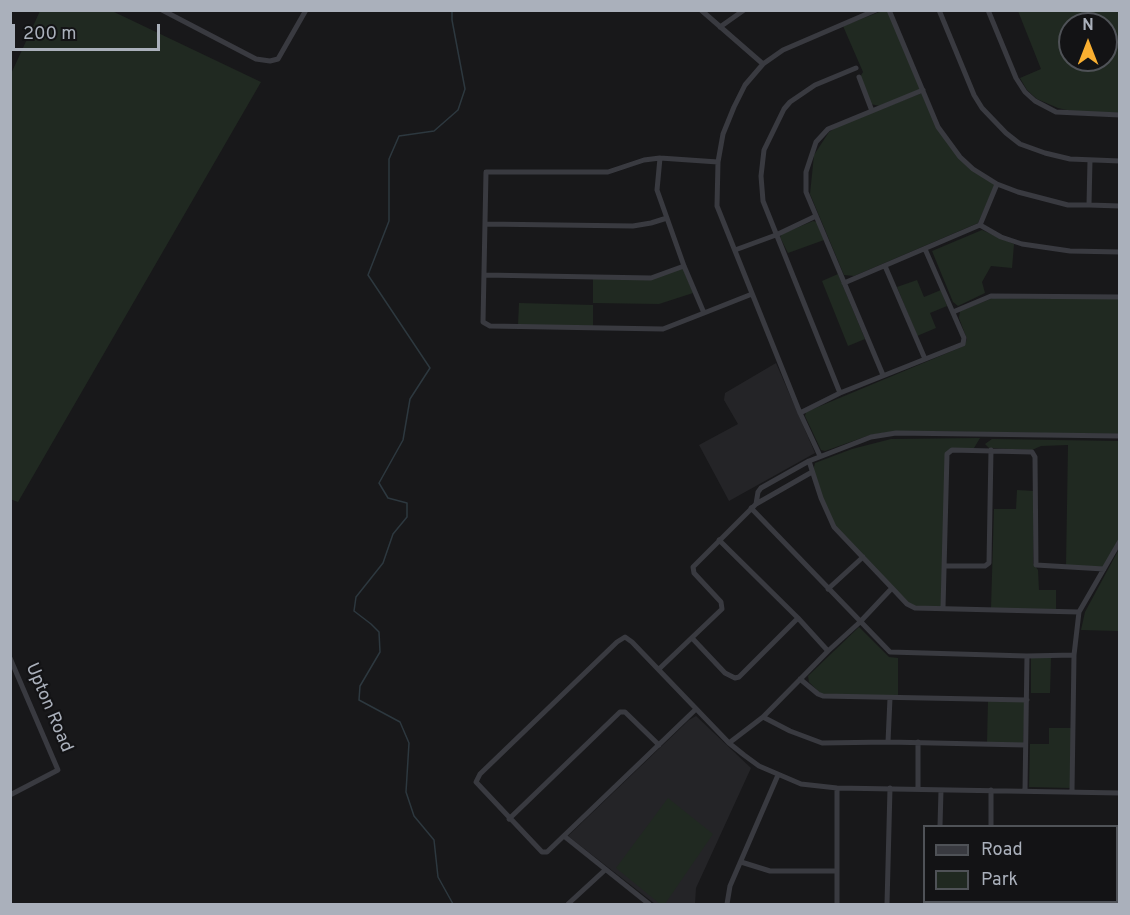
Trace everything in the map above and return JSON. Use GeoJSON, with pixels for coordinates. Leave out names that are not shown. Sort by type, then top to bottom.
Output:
{"type":"FeatureCollection","features":[{"type":"Feature","properties":{"kind":"street"},"geometry":{"type":"LineString","coordinates":[[162,10],[256,59],[270,61],[278,59],[306,10]]}},
{"type":"Feature","properties":{"kind":"street"},"geometry":{"type":"LineString","coordinates":[[701,10],[763,64]]}},
{"type":"Feature","properties":{"kind":"street"},"geometry":{"type":"LineString","coordinates":[[720,27],[744,10]]}},
{"type":"Feature","properties":{"kind":"street"},"geometry":{"type":"LineString","coordinates":[[820,456],[800,413],[717,206],[718,162],[723,134],[734,107],[745,85],[763,64],[783,50],[876,10]]}},
{"type":"Feature","properties":{"kind":"street"},"geometry":{"type":"LineString","coordinates":[[889,10],[938,127],[953,150],[973,169],[998,184],[1051,202],[1068,205],[1119,206]]}},
{"type":"Feature","properties":{"kind":"street"},"geometry":{"type":"LineString","coordinates":[[939,10],[975,95],[994,122],[1020,144],[1070,159],[1119,160]]}},
{"type":"Feature","properties":{"kind":"street"},"geometry":{"type":"LineString","coordinates":[[988,10],[1016,78],[1025,92],[1035,101],[1056,112],[1119,115]]}},
{"type":"Feature","properties":{"kind":"street"},"geometry":{"type":"LineString","coordinates":[[840,393],[776,235],[763,201],[760,185],[764,150],[784,109],[800,94],[856,68]]}},
{"type":"Feature","properties":{"kind":"street"},"geometry":{"type":"LineString","coordinates":[[859,77],[872,111]]}},
{"type":"Feature","properties":{"kind":"street"},"geometry":{"type":"LineString","coordinates":[[883,375],[816,216],[805,185],[806,172],[816,142],[828,129],[923,90]]}},
{"type":"Feature","properties":{"kind":"street"},"geometry":{"type":"LineString","coordinates":[[718,162],[660,158],[644,160],[608,172],[488,171],[486,173],[483,319],[487,326],[663,329],[752,294]]}},
{"type":"Feature","properties":{"kind":"street"},"geometry":{"type":"LineString","coordinates":[[660,158],[657,188],[684,266],[704,313]]}},
{"type":"Feature","properties":{"kind":"street"},"geometry":{"type":"LineString","coordinates":[[1089,205],[1090,160]]}},
{"type":"Feature","properties":{"kind":"street"},"geometry":{"type":"LineString","coordinates":[[844,283],[980,225],[998,184]]}},
{"type":"Feature","properties":{"kind":"street"},"geometry":{"type":"LineString","coordinates":[[735,250],[776,235],[816,216]]}},
{"type":"Feature","properties":{"kind":"street"},"geometry":{"type":"LineString","coordinates":[[485,224],[633,226],[667,218]]}},
{"type":"Feature","properties":{"kind":"street"},"geometry":{"type":"LineString","coordinates":[[980,225],[1001,237],[1022,244],[1070,251],[1119,252]]}},
{"type":"Feature","properties":{"kind":"street"},"geometry":{"type":"LineString","coordinates":[[800,413],[840,393],[963,344],[964,338],[925,249]]}},
{"type":"Feature","properties":{"kind":"street"},"geometry":{"type":"LineString","coordinates":[[484,275],[645,278],[658,277],[684,266]]}},
{"type":"Feature","properties":{"kind":"street"},"geometry":{"type":"LineString","coordinates":[[885,266],[926,359]]}},
{"type":"Feature","properties":{"kind":"street"},"geometry":{"type":"LineString","coordinates":[[953,312],[992,296],[1119,297]]}},
{"type":"Feature","properties":{"kind":"street"},"geometry":{"type":"LineString","coordinates":[[753,506],[761,488],[809,461],[871,437],[896,433],[1119,436]]}},
{"type":"Feature","properties":{"kind":"street"},"geometry":{"type":"LineString","coordinates":[[943,608],[947,454],[951,450],[1028,451],[1034,454],[1036,565],[1104,569]]}},
{"type":"Feature","properties":{"kind":"street"},"geometry":{"type":"LineString","coordinates":[[945,566],[985,566],[989,563],[991,450]]}},
{"type":"Feature","properties":{"kind":"street"},"geometry":{"type":"LineString","coordinates":[[809,461],[820,498],[834,527],[911,606],[1079,612]]}},
{"type":"Feature","properties":{"kind":"street"},"geometry":{"type":"LineString","coordinates":[[659,669],[722,609],[721,602],[693,571],[695,565],[753,506],[812,472]]}},
{"type":"Feature","properties":{"kind":"street"},"geometry":{"type":"LineString","coordinates":[[753,506],[828,589],[890,652],[1074,655]]}},
{"type":"Feature","properties":{"kind":"street"},"geometry":{"type":"LineString","coordinates":[[720,540],[828,651]]}},
{"type":"Feature","properties":{"kind":"street"},"geometry":{"type":"LineString","coordinates":[[1072,792],[1074,655],[1079,612],[1119,541]]}},
{"type":"Feature","properties":{"kind":"street"},"geometry":{"type":"LineString","coordinates":[[828,589],[863,557]]}},
{"type":"Feature","properties":{"kind":"street"},"geometry":{"type":"LineString","coordinates":[[729,743],[763,717],[892,588]]}},
{"type":"Feature","properties":{"kind":"street"},"geometry":{"type":"LineString","coordinates":[[692,638],[725,674],[735,678],[798,618]]}},
{"type":"Feature","properties":{"kind":"street"},"geometry":{"type":"LineString","coordinates":[[696,709],[564,836],[543,853],[478,785],[477,779],[480,774],[620,638],[625,637],[659,669],[729,743],[759,766],[801,784],[837,788],[1119,793]]}},
{"type":"Feature","properties":{"kind":"street"},"geometry":{"type":"LineString","coordinates":[[1025,790],[1027,656]]}},
{"type":"Feature","properties":{"kind":"street","name":"Upton Road"},"geometry":{"type":"LineString","coordinates":[[10,658],[58,770],[10,795]]}},
{"type":"Feature","properties":{"kind":"street"},"geometry":{"type":"LineString","coordinates":[[800,679],[823,696],[1027,700]]}},
{"type":"Feature","properties":{"kind":"street"},"geometry":{"type":"LineString","coordinates":[[888,742],[890,698]]}},
{"type":"Feature","properties":{"kind":"street"},"geometry":{"type":"LineString","coordinates":[[509,819],[620,712],[625,712],[659,745]]}},
{"type":"Feature","properties":{"kind":"street"},"geometry":{"type":"LineString","coordinates":[[763,717],[790,731],[822,743],[918,742],[1025,745]]}},
{"type":"Feature","properties":{"kind":"street"},"geometry":{"type":"LineString","coordinates":[[918,742],[918,789]]}},
{"type":"Feature","properties":{"kind":"street"},"geometry":{"type":"LineString","coordinates":[[727,904],[728,892],[778,775]]}},
{"type":"Feature","properties":{"kind":"street"},"geometry":{"type":"LineString","coordinates":[[837,788],[837,904]]}},
{"type":"Feature","properties":{"kind":"street"},"geometry":{"type":"LineString","coordinates":[[887,904],[890,788]]}},
{"type":"Feature","properties":{"kind":"street"},"geometry":{"type":"LineString","coordinates":[[940,825],[941,789]]}},
{"type":"Feature","properties":{"kind":"street"},"geometry":{"type":"LineString","coordinates":[[991,790],[991,825]]}},
{"type":"Feature","properties":{"kind":"street"},"geometry":{"type":"LineString","coordinates":[[564,836],[646,904]]}},
{"type":"Feature","properties":{"kind":"street"},"geometry":{"type":"LineString","coordinates":[[741,862],[770,872],[836,871]]}},
{"type":"Feature","properties":{"kind":"street"},"geometry":{"type":"LineString","coordinates":[[568,904],[605,870]]}},
{"type":"Feature","properties":{"kind":"shaded area"},"geometry":{"type":"Polygon","coordinates":[[[776,363],[815,453],[729,501],[699,445],[738,424],[724,400],[725,393],[776,363]]]}},
{"type":"Feature","properties":{"kind":"shaded area"},"geometry":{"type":"Polygon","coordinates":[[[696,716],[751,768],[696,888],[695,904],[655,904],[568,836],[689,720],[696,716]]]}},
{"type":"Feature","properties":{"kind":"green space"},"geometry":{"type":"Polygon","coordinates":[[[40,11],[112,11],[261,82],[18,502],[10,499],[10,76],[40,11]]]}},
{"type":"Feature","properties":{"kind":"green space"},"geometry":{"type":"Polygon","coordinates":[[[882,11],[888,11],[921,89],[880,106],[870,104],[860,77],[863,72],[843,26],[882,11]]]}},
{"type":"Feature","properties":{"kind":"green space"},"geometry":{"type":"Polygon","coordinates":[[[1018,11],[1119,11],[1119,113],[1075,112],[1058,108],[1037,99],[1027,90],[1020,78],[1041,69],[1018,11]]]}},
{"type":"Feature","properties":{"kind":"green space"},"geometry":{"type":"Polygon","coordinates":[[[922,93],[937,127],[959,158],[995,185],[978,223],[854,276],[844,275],[810,194],[814,155],[829,132],[840,125],[922,93]]]}},
{"type":"Feature","properties":{"kind":"green space"},"geometry":{"type":"Polygon","coordinates":[[[813,221],[817,222],[824,240],[788,253],[780,237],[782,234],[813,221]]]}},
{"type":"Feature","properties":{"kind":"green space"},"geometry":{"type":"Polygon","coordinates":[[[982,230],[1014,244],[1012,268],[991,266],[982,282],[985,293],[958,306],[953,302],[932,251],[982,230]]]}},
{"type":"Feature","properties":{"kind":"green space"},"geometry":{"type":"Polygon","coordinates":[[[683,268],[693,293],[659,304],[593,303],[593,278],[644,279],[683,268]]]}},
{"type":"Feature","properties":{"kind":"green space"},"geometry":{"type":"Polygon","coordinates":[[[838,274],[865,339],[848,346],[822,281],[838,274]]]}},
{"type":"Feature","properties":{"kind":"green space"},"geometry":{"type":"Polygon","coordinates":[[[917,280],[924,297],[941,290],[947,306],[930,313],[936,328],[917,336],[897,287],[917,280]]]}},
{"type":"Feature","properties":{"kind":"green space"},"geometry":{"type":"Polygon","coordinates":[[[993,298],[1119,299],[1119,434],[896,431],[870,435],[825,451],[821,450],[805,416],[806,412],[964,346],[967,339],[959,318],[960,311],[993,298]]]}},
{"type":"Feature","properties":{"kind":"green space"},"geometry":{"type":"Polygon","coordinates":[[[519,303],[593,305],[593,326],[518,325],[519,303]]]}},
{"type":"Feature","properties":{"kind":"green space"},"geometry":{"type":"Polygon","coordinates":[[[980,438],[974,448],[948,450],[942,607],[916,607],[908,604],[835,527],[813,471],[815,463],[852,449],[891,439],[980,438]]]}},
{"type":"Feature","properties":{"kind":"green space"},"geometry":{"type":"Polygon","coordinates":[[[992,439],[1119,441],[1119,539],[1104,567],[1066,566],[1068,445],[1041,446],[1032,450],[989,448],[985,444],[992,439]]]}},
{"type":"Feature","properties":{"kind":"green space"},"geometry":{"type":"Polygon","coordinates":[[[1017,490],[1034,491],[1033,563],[1038,570],[1039,590],[1056,590],[1056,610],[991,608],[994,509],[1016,509],[1017,490]]]}},
{"type":"Feature","properties":{"kind":"green space"},"geometry":{"type":"Polygon","coordinates":[[[1119,549],[1119,631],[1081,630],[1085,612],[1119,549]]]}},
{"type":"Feature","properties":{"kind":"green space"},"geometry":{"type":"Polygon","coordinates":[[[859,627],[889,657],[898,658],[898,697],[821,694],[809,682],[808,676],[859,627]]]}},
{"type":"Feature","properties":{"kind":"green space"},"geometry":{"type":"Polygon","coordinates":[[[1031,658],[1051,658],[1050,693],[1031,693],[1031,658]]]}},
{"type":"Feature","properties":{"kind":"green space"},"geometry":{"type":"Polygon","coordinates":[[[988,701],[1025,701],[1023,743],[987,743],[988,701]]]}},
{"type":"Feature","properties":{"kind":"green space"},"geometry":{"type":"Polygon","coordinates":[[[1049,728],[1072,728],[1070,788],[1029,787],[1030,744],[1049,744],[1049,728]]]}},
{"type":"Feature","properties":{"kind":"green space"},"geometry":{"type":"Polygon","coordinates":[[[668,798],[713,834],[665,904],[660,904],[616,868],[668,798]]]}},
{"type":"Feature","properties":{"kind":"waterway"},"geometry":{"type":"LineString","coordinates":[[452,10],[465,89],[458,110],[434,131],[399,136],[389,159],[389,221],[368,275],[430,368],[410,399],[403,440],[379,483],[388,498],[407,503],[407,517],[393,534],[383,563],[356,597],[354,611],[379,632],[380,652],[360,686],[359,700],[400,722],[409,743],[406,792],[414,816],[434,840],[438,877],[453,904]]}}]}
